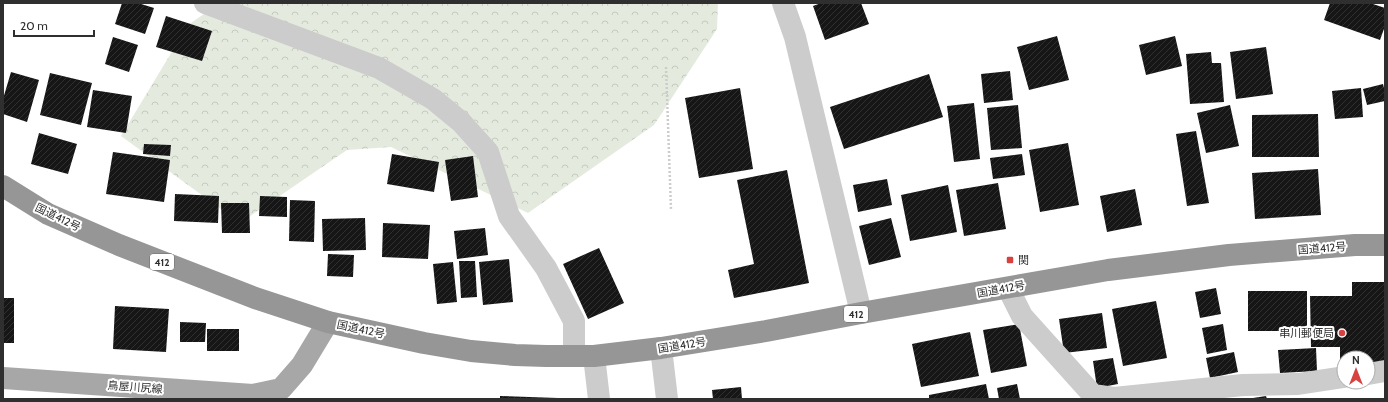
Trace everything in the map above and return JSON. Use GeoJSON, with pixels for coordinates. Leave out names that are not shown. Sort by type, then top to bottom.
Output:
{"type":"FeatureCollection","features":[{"type":"Feature","properties":{"kind":"highway","name":"国道412号"},"geometry":{"type":"LineString","coordinates":[[3,186],[48,214],[119,245],[255,298],[328,322],[424,343],[471,351],[523,356],[584,356],[661,348],[766,331],[1108,270],[1222,256],[1355,245],[1385,245]]}},
{"type":"Feature","properties":{"kind":"main road","name":"鳥屋川尻線"},"geometry":{"type":"LineString","coordinates":[[3,378],[253,395],[281,389],[302,365],[328,322]]}},
{"type":"Feature","properties":{"kind":"street"},"geometry":{"type":"LineString","coordinates":[[205,3],[380,68],[433,99],[461,122],[488,152],[509,216],[546,268],[574,321],[599,399]]}},
{"type":"Feature","properties":{"kind":"street"},"geometry":{"type":"LineString","coordinates":[[783,3],[795,37],[861,313]]}},
{"type":"Feature","properties":{"kind":"street"},"geometry":{"type":"LineString","coordinates":[[1008,288],[1022,316],[1093,395],[1114,398],[1243,385],[1298,384],[1336,378]]}},
{"type":"Feature","properties":{"kind":"street"},"geometry":{"type":"LineString","coordinates":[[661,348],[667,399]]}},
{"type":"Feature","properties":{"kind":"path"},"geometry":{"type":"LineString","coordinates":[[666,67],[671,210]]}},
{"type":"Feature","properties":{"kind":"green space"},"geometry":{"type":"Polygon","coordinates":[[[220,3],[718,3],[717,29],[654,125],[528,213],[391,147],[347,150],[240,223],[121,136],[188,25],[220,3]]]}},
{"type":"Feature","properties":{"kind":"building"},"geometry":{"type":"Polygon","coordinates":[[[122,3],[138,3],[154,8],[145,34],[115,24],[122,3]]]}},
{"type":"Feature","properties":{"kind":"building"},"geometry":{"type":"Polygon","coordinates":[[[821,3],[861,3],[869,24],[825,40],[813,6],[821,3]]]}},
{"type":"Feature","properties":{"kind":"building"},"geometry":{"type":"Polygon","coordinates":[[[1330,3],[1370,3],[1385,8],[1385,26],[1380,40],[1324,20],[1330,3]]]}},
{"type":"Feature","properties":{"kind":"building"},"geometry":{"type":"Polygon","coordinates":[[[166,16],[212,31],[202,61],[156,47],[166,16]]]}},
{"type":"Feature","properties":{"kind":"building"},"geometry":{"type":"Polygon","coordinates":[[[1057,36],[1069,80],[1029,90],[1017,47],[1057,36]]]}},
{"type":"Feature","properties":{"kind":"building"},"geometry":{"type":"Polygon","coordinates":[[[1175,36],[1182,66],[1146,75],[1139,45],[1175,36]]]}},
{"type":"Feature","properties":{"kind":"building"},"geometry":{"type":"Polygon","coordinates":[[[113,37],[138,45],[129,72],[105,64],[113,37]]]}},
{"type":"Feature","properties":{"kind":"building"},"geometry":{"type":"Polygon","coordinates":[[[1266,47],[1273,94],[1236,99],[1230,52],[1266,47]]]}},
{"type":"Feature","properties":{"kind":"building"},"geometry":{"type":"Polygon","coordinates":[[[1211,52],[1212,63],[1221,63],[1224,102],[1190,104],[1186,54],[1211,52]]]}},
{"type":"Feature","properties":{"kind":"building"},"geometry":{"type":"Polygon","coordinates":[[[1010,71],[1013,100],[984,103],[981,74],[1010,71]]]}},
{"type":"Feature","properties":{"kind":"building"},"geometry":{"type":"Polygon","coordinates":[[[11,72],[39,80],[27,122],[3,114],[3,99],[11,72]]]}},
{"type":"Feature","properties":{"kind":"building"},"geometry":{"type":"Polygon","coordinates":[[[50,73],[92,83],[81,125],[40,115],[50,73]]]}},
{"type":"Feature","properties":{"kind":"building"},"geometry":{"type":"Polygon","coordinates":[[[929,74],[943,117],[844,149],[830,107],[929,74]]]}},
{"type":"Feature","properties":{"kind":"building"},"geometry":{"type":"Polygon","coordinates":[[[1383,84],[1385,101],[1367,105],[1363,89],[1383,84]]]}},
{"type":"Feature","properties":{"kind":"building"},"geometry":{"type":"Polygon","coordinates":[[[740,88],[753,169],[699,178],[685,98],[740,88]]]}},
{"type":"Feature","properties":{"kind":"building"},"geometry":{"type":"Polygon","coordinates":[[[1361,88],[1363,117],[1335,119],[1332,91],[1361,88]]]}},
{"type":"Feature","properties":{"kind":"building"},"geometry":{"type":"Polygon","coordinates":[[[93,90],[132,96],[126,133],[87,127],[93,90]]]}},
{"type":"Feature","properties":{"kind":"building"},"geometry":{"type":"Polygon","coordinates":[[[974,103],[980,159],[954,162],[947,106],[974,103]]]}},
{"type":"Feature","properties":{"kind":"building"},"geometry":{"type":"Polygon","coordinates":[[[1018,105],[1022,148],[991,150],[987,108],[1018,105]]]}},
{"type":"Feature","properties":{"kind":"building"},"geometry":{"type":"Polygon","coordinates":[[[1230,105],[1239,146],[1206,153],[1197,113],[1230,105]]]}},
{"type":"Feature","properties":{"kind":"building"},"geometry":{"type":"Polygon","coordinates":[[[1318,114],[1319,157],[1252,157],[1252,115],[1318,114]]]}},
{"type":"Feature","properties":{"kind":"building"},"geometry":{"type":"Polygon","coordinates":[[[1196,131],[1209,203],[1187,206],[1176,134],[1196,131]]]}},
{"type":"Feature","properties":{"kind":"building"},"geometry":{"type":"Polygon","coordinates":[[[39,133],[77,144],[68,174],[31,164],[39,133]]]}},
{"type":"Feature","properties":{"kind":"building"},"geometry":{"type":"Polygon","coordinates":[[[1068,143],[1079,205],[1040,212],[1029,150],[1068,143]]]}},
{"type":"Feature","properties":{"kind":"building"},"geometry":{"type":"Polygon","coordinates":[[[144,144],[171,145],[170,156],[143,154],[144,144]]]}},
{"type":"Feature","properties":{"kind":"building"},"geometry":{"type":"Polygon","coordinates":[[[113,152],[170,160],[164,202],[106,194],[113,152]]]}},
{"type":"Feature","properties":{"kind":"building"},"geometry":{"type":"Polygon","coordinates":[[[392,154],[439,162],[434,192],[387,184],[392,154]]]}},
{"type":"Feature","properties":{"kind":"building"},"geometry":{"type":"Polygon","coordinates":[[[1022,154],[1025,175],[993,179],[990,158],[1022,154]]]}},
{"type":"Feature","properties":{"kind":"building"},"geometry":{"type":"Polygon","coordinates":[[[473,156],[478,197],[451,201],[445,160],[473,156]]]}},
{"type":"Feature","properties":{"kind":"building"},"geometry":{"type":"Polygon","coordinates":[[[1318,169],[1321,215],[1255,219],[1252,173],[1318,169]]]}},
{"type":"Feature","properties":{"kind":"building"},"geometry":{"type":"Polygon","coordinates":[[[787,170],[809,283],[734,298],[728,270],[754,264],[737,180],[787,170]]]}},
{"type":"Feature","properties":{"kind":"building"},"geometry":{"type":"Polygon","coordinates":[[[887,179],[892,205],[858,212],[853,185],[887,179]]]}},
{"type":"Feature","properties":{"kind":"building"},"geometry":{"type":"Polygon","coordinates":[[[998,183],[1006,229],[964,236],[956,190],[998,183]]]}},
{"type":"Feature","properties":{"kind":"building"},"geometry":{"type":"Polygon","coordinates":[[[948,185],[957,232],[910,241],[901,195],[948,185]]]}},
{"type":"Feature","properties":{"kind":"building"},"geometry":{"type":"Polygon","coordinates":[[[1135,189],[1142,225],[1107,232],[1100,196],[1135,189]]]}},
{"type":"Feature","properties":{"kind":"building"},"geometry":{"type":"Polygon","coordinates":[[[175,194],[219,196],[218,223],[174,221],[175,194]]]}},
{"type":"Feature","properties":{"kind":"building"},"geometry":{"type":"Polygon","coordinates":[[[260,196],[287,197],[287,217],[259,216],[260,196]]]}},
{"type":"Feature","properties":{"kind":"building"},"geometry":{"type":"Polygon","coordinates":[[[290,200],[315,201],[314,242],[289,241],[290,200]]]}},
{"type":"Feature","properties":{"kind":"building"},"geometry":{"type":"Polygon","coordinates":[[[221,203],[249,203],[250,233],[222,233],[221,203]]]}},
{"type":"Feature","properties":{"kind":"building"},"geometry":{"type":"Polygon","coordinates":[[[365,218],[366,250],[323,251],[322,219],[365,218]]]}},
{"type":"Feature","properties":{"kind":"building"},"geometry":{"type":"Polygon","coordinates":[[[891,218],[901,257],[869,265],[859,226],[891,218]]]}},
{"type":"Feature","properties":{"kind":"building"},"geometry":{"type":"Polygon","coordinates":[[[383,223],[430,225],[428,259],[382,257],[383,223]]]}},
{"type":"Feature","properties":{"kind":"building"},"geometry":{"type":"Polygon","coordinates":[[[485,228],[488,255],[457,259],[454,231],[485,228]]]}},
{"type":"Feature","properties":{"kind":"building"},"geometry":{"type":"Polygon","coordinates":[[[599,248],[624,303],[588,319],[563,264],[599,248]]]}},
{"type":"Feature","properties":{"kind":"building"},"geometry":{"type":"Polygon","coordinates":[[[328,254],[354,255],[353,277],[327,276],[328,254]]]}},
{"type":"Feature","properties":{"kind":"building"},"geometry":{"type":"Polygon","coordinates":[[[509,259],[513,302],[483,305],[479,262],[509,259]]]}},
{"type":"Feature","properties":{"kind":"building"},"geometry":{"type":"Polygon","coordinates":[[[459,261],[475,261],[477,297],[461,298],[459,261]]]}},
{"type":"Feature","properties":{"kind":"building"},"geometry":{"type":"Polygon","coordinates":[[[453,262],[457,302],[437,304],[433,264],[453,262]]]}},
{"type":"Feature","properties":{"kind":"building"},"geometry":{"type":"Polygon","coordinates":[[[1352,282],[1385,282],[1385,363],[1376,363],[1376,350],[1340,350],[1340,347],[1311,347],[1310,296],[1352,296],[1352,282]]]}},
{"type":"Feature","properties":{"kind":"building"},"geometry":{"type":"Polygon","coordinates":[[[1216,288],[1221,314],[1200,318],[1195,292],[1216,288]]]}},
{"type":"Feature","properties":{"kind":"building"},"geometry":{"type":"Polygon","coordinates":[[[1248,291],[1307,291],[1307,331],[1248,331],[1248,291]]]}},
{"type":"Feature","properties":{"kind":"building"},"geometry":{"type":"Polygon","coordinates":[[[3,298],[14,298],[14,343],[3,343],[3,298]]]}},
{"type":"Feature","properties":{"kind":"building"},"geometry":{"type":"Polygon","coordinates":[[[1156,301],[1167,358],[1123,366],[1112,309],[1156,301]]]}},
{"type":"Feature","properties":{"kind":"building"},"geometry":{"type":"Polygon","coordinates":[[[115,306],[169,309],[166,352],[113,349],[115,306]]]}},
{"type":"Feature","properties":{"kind":"building"},"geometry":{"type":"Polygon","coordinates":[[[1102,313],[1107,348],[1064,353],[1059,319],[1102,313]]]}},
{"type":"Feature","properties":{"kind":"building"},"geometry":{"type":"Polygon","coordinates":[[[180,322],[206,323],[205,342],[180,342],[180,322]]]}},
{"type":"Feature","properties":{"kind":"building"},"geometry":{"type":"Polygon","coordinates":[[[1019,324],[1027,366],[991,373],[983,330],[1019,324]]]}},
{"type":"Feature","properties":{"kind":"building"},"geometry":{"type":"Polygon","coordinates":[[[1223,324],[1227,350],[1207,354],[1202,328],[1223,324]]]}},
{"type":"Feature","properties":{"kind":"building"},"geometry":{"type":"Polygon","coordinates":[[[207,329],[239,329],[239,351],[207,351],[207,329]]]}},
{"type":"Feature","properties":{"kind":"building"},"geometry":{"type":"Polygon","coordinates":[[[970,332],[979,376],[921,387],[912,344],[970,332]]]}},
{"type":"Feature","properties":{"kind":"building"},"geometry":{"type":"Polygon","coordinates":[[[1316,348],[1317,371],[1280,373],[1278,350],[1316,348]]]}},
{"type":"Feature","properties":{"kind":"building"},"geometry":{"type":"Polygon","coordinates":[[[1234,352],[1238,372],[1210,378],[1206,358],[1234,352]]]}},
{"type":"Feature","properties":{"kind":"building"},"geometry":{"type":"Polygon","coordinates":[[[1113,358],[1118,384],[1097,388],[1093,361],[1113,358]]]}},
{"type":"Feature","properties":{"kind":"building"},"geometry":{"type":"Polygon","coordinates":[[[986,384],[989,399],[929,399],[929,395],[986,384]]]}},
{"type":"Feature","properties":{"kind":"building"},"geometry":{"type":"Polygon","coordinates":[[[1017,384],[1020,399],[999,399],[997,388],[1017,384]]]}},
{"type":"Feature","properties":{"kind":"building"},"geometry":{"type":"Polygon","coordinates":[[[741,387],[742,399],[713,399],[712,390],[741,387]]]}},
{"type":"Feature","properties":{"kind":"building"},"geometry":{"type":"Polygon","coordinates":[[[500,396],[558,398],[558,399],[500,399],[500,396]]]}},
{"type":"Feature","properties":{"kind":"building"},"geometry":{"type":"Polygon","coordinates":[[[1266,396],[1267,399],[1253,399],[1253,398],[1266,396]]]}},
{"type":"Feature","properties":{"kind":"place","name":"関"},"geometry":{"type":"Point","coordinates":[1010,260]}},
{"type":"Feature","properties":{"kind":"place","name":"串川郵便局"},"geometry":{"type":"Point","coordinates":[1342,333]}}]}
